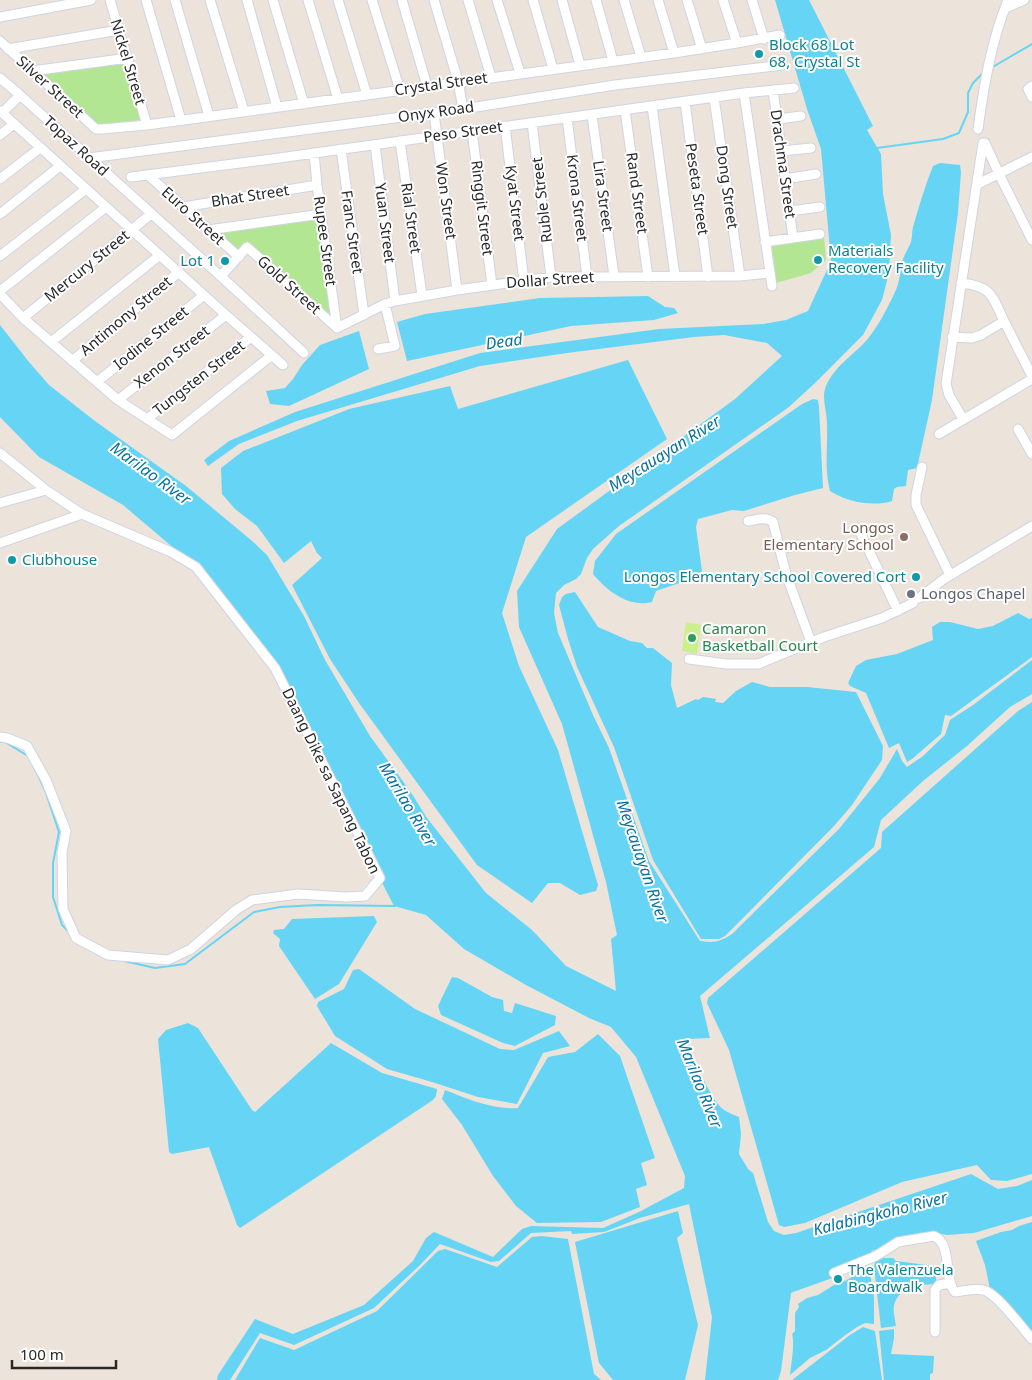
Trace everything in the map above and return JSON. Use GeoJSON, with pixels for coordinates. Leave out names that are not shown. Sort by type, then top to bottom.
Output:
{"type":"FeatureCollection","features":[{"type":"Feature","properties":{"kind":"street","name":"Nickel Street"},"geometry":{"type":"LineString","coordinates":[[110,0],[147,125]]}},
{"type":"Feature","properties":{"kind":"street"},"geometry":{"type":"LineString","coordinates":[[146,0],[182,120]]}},
{"type":"Feature","properties":{"kind":"street"},"geometry":{"type":"LineString","coordinates":[[175,0],[209,116]]}},
{"type":"Feature","properties":{"kind":"street"},"geometry":{"type":"LineString","coordinates":[[210,0],[244,111]]}},
{"type":"Feature","properties":{"kind":"street"},"geometry":{"type":"LineString","coordinates":[[247,0],[277,107]]}},
{"type":"Feature","properties":{"kind":"street"},"geometry":{"type":"LineString","coordinates":[[273,0],[304,104]]}},
{"type":"Feature","properties":{"kind":"street"},"geometry":{"type":"LineString","coordinates":[[308,0],[338,99]]}},
{"type":"Feature","properties":{"kind":"street"},"geometry":{"type":"LineString","coordinates":[[338,0],[367,95]]}},
{"type":"Feature","properties":{"kind":"street"},"geometry":{"type":"LineString","coordinates":[[372,0],[400,90]]}},
{"type":"Feature","properties":{"kind":"street"},"geometry":{"type":"LineString","coordinates":[[402,0],[427,86]]}},
{"type":"Feature","properties":{"kind":"street"},"geometry":{"type":"LineString","coordinates":[[434,0],[458,82],[463,109]]}},
{"type":"Feature","properties":{"kind":"street"},"geometry":{"type":"LineString","coordinates":[[468,0],[491,77]]}},
{"type":"Feature","properties":{"kind":"street"},"geometry":{"type":"LineString","coordinates":[[496,0],[520,73]]}},
{"type":"Feature","properties":{"kind":"street"},"geometry":{"type":"LineString","coordinates":[[533,0],[553,69]]}},
{"type":"Feature","properties":{"kind":"street"},"geometry":{"type":"LineString","coordinates":[[562,0],[580,65]]}},
{"type":"Feature","properties":{"kind":"street"},"geometry":{"type":"LineString","coordinates":[[596,0],[613,61]]}},
{"type":"Feature","properties":{"kind":"street"},"geometry":{"type":"LineString","coordinates":[[624,0],[641,57]]}},
{"type":"Feature","properties":{"kind":"street"},"geometry":{"type":"LineString","coordinates":[[658,0],[674,53]]}},
{"type":"Feature","properties":{"kind":"street"},"geometry":{"type":"LineString","coordinates":[[687,0],[702,48]]}},
{"type":"Feature","properties":{"kind":"street"},"geometry":{"type":"LineString","coordinates":[[723,0],[737,43]]}},
{"type":"Feature","properties":{"kind":"street"},"geometry":{"type":"LineString","coordinates":[[752,0],[764,39]]}},
{"type":"Feature","properties":{"kind":"street"},"geometry":{"type":"LineString","coordinates":[[978,129],[990,58],[999,24],[1007,4],[1024,0]]}},
{"type":"Feature","properties":{"kind":"street"},"geometry":{"type":"LineString","coordinates":[[0,17],[85,1]]}},
{"type":"Feature","properties":{"kind":"street"},"geometry":{"type":"LineString","coordinates":[[8,49],[119,30]]}},
{"type":"Feature","properties":{"kind":"street","name":"Crystal Street"},"geometry":{"type":"LineString","coordinates":[[102,129],[147,125],[674,53],[780,35]]}},
{"type":"Feature","properties":{"kind":"street","name":"Silver Street"},"geometry":{"type":"LineString","coordinates":[[0,41],[96,129],[102,129]]}},
{"type":"Feature","properties":{"kind":"street"},"geometry":{"type":"LineString","coordinates":[[32,71],[128,58]]}},
{"type":"Feature","properties":{"kind":"street","name":"Onyx Road"},"geometry":{"type":"LineString","coordinates":[[89,158],[463,109],[615,85],[783,65]]}},
{"type":"Feature","properties":{"kind":"street","name":"Topaz Road"},"geometry":{"type":"LineString","coordinates":[[0,78],[150,214]]}},
{"type":"Feature","properties":{"kind":"street"},"geometry":{"type":"LineString","coordinates":[[1032,86],[1028,88],[1032,97]]}},
{"type":"Feature","properties":{"kind":"street","name":"Peso Street"},"geometry":{"type":"LineString","coordinates":[[131,177],[744,93],[794,88]]}},
{"type":"Feature","properties":{"kind":"street","name":"Drachma Street"},"geometry":{"type":"LineString","coordinates":[[773,90],[793,238]]}},
{"type":"Feature","properties":{"kind":"street"},"geometry":{"type":"LineString","coordinates":[[744,93],[772,286]]}},
{"type":"Feature","properties":{"kind":"street"},"geometry":{"type":"LineString","coordinates":[[20,95],[1,112],[284,365]]}},
{"type":"Feature","properties":{"kind":"street","name":"Dong Street"},"geometry":{"type":"LineString","coordinates":[[714,98],[740,276]]}},
{"type":"Feature","properties":{"kind":"street","name":"Peseta Street"},"geometry":{"type":"LineString","coordinates":[[685,102],[708,276]]}},
{"type":"Feature","properties":{"kind":"street"},"geometry":{"type":"LineString","coordinates":[[652,106],[675,276]]}},
{"type":"Feature","properties":{"kind":"street","name":"Rand Street"},"geometry":{"type":"LineString","coordinates":[[625,110],[648,277]]}},
{"type":"Feature","properties":{"kind":"street","name":"Won Street"},"geometry":{"type":"LineString","coordinates":[[434,112],[458,290]]}},
{"type":"Feature","properties":{"kind":"street","name":"Lira Street"},"geometry":{"type":"LineString","coordinates":[[592,115],[614,276]]}},
{"type":"Feature","properties":{"kind":"street"},"geometry":{"type":"LineString","coordinates":[[778,119],[801,116]]}},
{"type":"Feature","properties":{"kind":"street","name":"Krona Street"},"geometry":{"type":"LineString","coordinates":[[566,118],[587,277]]}},
{"type":"Feature","properties":{"kind":"street","name":"Ruble Street"},"geometry":{"type":"LineString","coordinates":[[532,123],[551,277]]}},
{"type":"Feature","properties":{"kind":"street"},"geometry":{"type":"LineString","coordinates":[[0,135],[14,124]]}},
{"type":"Feature","properties":{"kind":"street","name":"Kyat Street"},"geometry":{"type":"LineString","coordinates":[[505,126],[524,281]]}},
{"type":"Feature","properties":{"kind":"street","name":"Ringgit Street"},"geometry":{"type":"LineString","coordinates":[[472,131],[492,285]]}},
{"type":"Feature","properties":{"kind":"street","name":"Rial Street"},"geometry":{"type":"LineString","coordinates":[[400,141],[422,295]]}},
{"type":"Feature","properties":{"kind":"street"},"geometry":{"type":"LineString","coordinates":[[963,419],[949,395],[946,384],[983,142],[1032,240]]}},
{"type":"Feature","properties":{"kind":"street","name":"Yuan Street"},"geometry":{"type":"LineString","coordinates":[[374,145],[395,301]]}},
{"type":"Feature","properties":{"kind":"street"},"geometry":{"type":"LineString","coordinates":[[0,179],[40,148]]}},
{"type":"Feature","properties":{"kind":"street"},"geometry":{"type":"LineString","coordinates":[[782,151],[811,148]]}},
{"type":"Feature","properties":{"kind":"street","name":"Franc Street"},"geometry":{"type":"LineString","coordinates":[[341,149],[364,315]]}},
{"type":"Feature","properties":{"kind":"street","name":"Rupee Street"},"geometry":{"type":"LineString","coordinates":[[314,153],[337,328]]}},
{"type":"Feature","properties":{"kind":"street"},"geometry":{"type":"LineString","coordinates":[[978,184],[1032,157]]}},
{"type":"Feature","properties":{"kind":"street"},"geometry":{"type":"LineString","coordinates":[[0,214],[60,166]]}},
{"type":"Feature","properties":{"kind":"street"},"geometry":{"type":"LineString","coordinates":[[785,179],[816,174]]}},
{"type":"Feature","properties":{"kind":"street","name":"Euro Street"},"geometry":{"type":"LineString","coordinates":[[148,175],[239,257]]}},
{"type":"Feature","properties":{"kind":"street","name":"Bhat Street"},"geometry":{"type":"LineString","coordinates":[[183,207],[317,185]]}},
{"type":"Feature","properties":{"kind":"street"},"geometry":{"type":"LineString","coordinates":[[0,256],[86,189]]}},
{"type":"Feature","properties":{"kind":"street"},"geometry":{"type":"LineString","coordinates":[[106,207],[0,293],[23,318],[118,400],[172,435],[272,355]]}},
{"type":"Feature","properties":{"kind":"street"},"geometry":{"type":"LineString","coordinates":[[790,212],[820,207]]}},
{"type":"Feature","properties":{"kind":"street"},"geometry":{"type":"LineString","coordinates":[[150,214],[221,276],[304,353]]}},
{"type":"Feature","properties":{"kind":"street","name":"Mercury Street"},"geometry":{"type":"LineString","coordinates":[[23,318],[150,214]]}},
{"type":"Feature","properties":{"kind":"street"},"geometry":{"type":"LineString","coordinates":[[208,230],[321,214]]}},
{"type":"Feature","properties":{"kind":"street"},"geometry":{"type":"LineString","coordinates":[[765,242],[820,234]]}},
{"type":"Feature","properties":{"kind":"street","name":"Gold Street"},"geometry":{"type":"LineString","coordinates":[[221,276],[247,248],[337,328]]}},
{"type":"Feature","properties":{"kind":"street"},"geometry":{"type":"LineString","coordinates":[[51,342],[160,255]]}},
{"type":"Feature","properties":{"kind":"street","name":"Antimony Street"},"geometry":{"type":"LineString","coordinates":[[72,361],[179,272]]}},
{"type":"Feature","properties":{"kind":"street","name":"Dollar Street"},"geometry":{"type":"LineString","coordinates":[[337,328],[385,304],[395,301],[422,295],[551,277],[740,276],[770,273]]}},
{"type":"Feature","properties":{"kind":"street"},"geometry":{"type":"LineString","coordinates":[[938,434],[1032,378],[993,298],[982,287],[975,284],[961,283]]}},
{"type":"Feature","properties":{"kind":"street","name":"Iodine Street"},"geometry":{"type":"LineString","coordinates":[[97,382],[204,295]]}},
{"type":"Feature","properties":{"kind":"street"},"geometry":{"type":"LineString","coordinates":[[378,349],[395,346],[385,304]]}},
{"type":"Feature","properties":{"kind":"street","name":"Xenon Street"},"geometry":{"type":"LineString","coordinates":[[118,400],[226,315]]}},
{"type":"Feature","properties":{"kind":"street"},"geometry":{"type":"LineString","coordinates":[[952,337],[972,338],[981,335],[1004,321]]}},
{"type":"Feature","properties":{"kind":"street","name":"Tungsten Street"},"geometry":{"type":"LineString","coordinates":[[147,419],[251,337]]}},
{"type":"Feature","properties":{"kind":"street"},"geometry":{"type":"LineString","coordinates":[[1018,429],[1032,454]]}},
{"type":"Feature","properties":{"kind":"street"},"geometry":{"type":"LineString","coordinates":[[0,453],[46,490],[82,514]]}},
{"type":"Feature","properties":{"kind":"street"},"geometry":{"type":"LineString","coordinates":[[922,467],[916,495],[916,505],[950,575]]}},
{"type":"Feature","properties":{"kind":"street"},"geometry":{"type":"LineString","coordinates":[[1,502],[46,490]]}},
{"type":"Feature","properties":{"kind":"street"},"geometry":{"type":"LineString","coordinates":[[0,543],[82,514]]}},
{"type":"Feature","properties":{"kind":"street","name":"Daang Dike sa Sapang Tabon"},"geometry":{"type":"LineString","coordinates":[[0,737],[27,746],[46,780],[66,831],[62,853],[63,909],[76,938],[108,955],[168,960],[191,949],[236,910],[252,900],[298,894],[346,898],[365,896],[380,878],[275,668],[196,567],[171,552],[82,514]]}},
{"type":"Feature","properties":{"kind":"street"},"geometry":{"type":"LineString","coordinates":[[748,521],[765,518],[773,522],[786,574],[811,642]]}},
{"type":"Feature","properties":{"kind":"street"},"geometry":{"type":"LineString","coordinates":[[689,659],[726,664],[758,664],[811,642],[882,618],[916,601],[950,575],[1032,526]]}},
{"type":"Feature","properties":{"kind":"street"},"geometry":{"type":"LineString","coordinates":[[858,528],[898,611]]}},
{"type":"Feature","properties":{"kind":"street"},"geometry":{"type":"LineString","coordinates":[[780,549],[799,545]]}},
{"type":"Feature","properties":{"kind":"street"},"geometry":{"type":"LineString","coordinates":[[834,1273],[876,1256],[898,1242],[934,1236],[942,1243],[950,1283],[953,1289],[956,1292],[981,1289],[989,1292],[1032,1339]]}},
{"type":"Feature","properties":{"kind":"street"},"geometry":{"type":"LineString","coordinates":[[935,1332],[936,1290],[939,1284],[950,1283]]}},
{"type":"Feature","properties":{"kind":"green space"},"geometry":{"type":"Polygon","coordinates":[[[125,62],[140,120],[101,126],[43,74],[125,62]]]}},
{"type":"Feature","properties":{"kind":"green space"},"geometry":{"type":"Polygon","coordinates":[[[319,218],[332,309],[330,314],[324,312],[248,243],[238,251],[217,232],[319,218]]]}},
{"type":"Feature","properties":{"kind":"green space"},"geometry":{"type":"Polygon","coordinates":[[[824,237],[826,260],[811,273],[776,283],[769,244],[824,237]]]}},
{"type":"Feature","properties":{"kind":"green space","name":"Camaron Basketball Court"},"geometry":{"type":"Polygon","coordinates":[[[686,622],[701,625],[697,654],[682,651],[686,622]]]}},
{"type":"Feature","properties":{"kind":"water"},"geometry":{"type":"Polygon","coordinates":[[[775,0],[809,0],[873,126],[867,130],[881,154],[883,194],[891,235],[889,273],[882,300],[863,335],[789,407],[619,526],[593,549],[587,558],[581,574],[564,585],[556,593],[554,613],[558,633],[609,748],[649,861],[700,941],[709,942],[720,940],[732,934],[839,829],[880,778],[897,749],[907,767],[923,756],[945,735],[950,720],[1032,660],[1032,694],[1010,707],[967,746],[923,781],[881,820],[874,847],[700,996],[710,1038],[687,1039],[702,1077],[713,1097],[724,1110],[739,1117],[741,1134],[739,1154],[748,1169],[753,1173],[768,1222],[774,1231],[784,1235],[796,1233],[971,1174],[998,1189],[1017,1186],[1032,1180],[1032,1216],[974,1233],[947,1235],[937,1233],[900,1240],[872,1251],[869,1265],[791,1293],[781,1371],[778,1380],[705,1380],[712,1317],[689,1204],[640,1218],[604,1232],[572,1234],[571,1231],[531,1233],[499,1261],[491,1262],[440,1244],[374,1308],[294,1345],[260,1333],[230,1380],[217,1380],[218,1375],[255,1319],[293,1334],[364,1305],[413,1261],[426,1238],[434,1232],[493,1257],[522,1229],[531,1226],[603,1228],[639,1212],[684,1188],[685,1176],[636,1057],[611,1027],[589,1018],[526,985],[464,949],[426,915],[394,906],[257,644],[196,567],[123,505],[39,457],[0,417],[0,325],[49,385],[95,421],[186,486],[267,555],[304,616],[325,660],[370,736],[427,818],[486,893],[532,930],[566,966],[616,991],[611,939],[617,935],[606,882],[562,724],[519,627],[517,591],[557,529],[735,399],[782,356],[767,343],[724,335],[567,353],[480,366],[297,421],[239,444],[208,466],[204,460],[229,441],[295,412],[480,353],[659,329],[763,324],[786,320],[808,311],[831,261],[821,149],[807,109],[775,0]]]}},
{"type":"Feature","properties":{"kind":"water"},"geometry":{"type":"Polygon","coordinates":[[[940,163],[960,165],[958,213],[932,400],[917,468],[908,470],[906,486],[894,489],[892,501],[877,504],[852,501],[830,491],[828,483],[827,423],[824,400],[826,386],[834,373],[870,336],[889,305],[898,284],[903,259],[911,242],[913,227],[927,181],[933,166],[940,163]]]}},
{"type":"Feature","properties":{"kind":"water"},"geometry":{"type":"Polygon","coordinates":[[[648,296],[665,307],[674,308],[678,313],[654,320],[571,326],[407,361],[397,322],[425,314],[540,298],[648,296]]]}},
{"type":"Feature","properties":{"kind":"water"},"geometry":{"type":"Polygon","coordinates":[[[359,331],[369,369],[289,406],[270,404],[266,391],[285,388],[320,345],[359,331]]]}},
{"type":"Feature","properties":{"kind":"water"},"geometry":{"type":"Polygon","coordinates":[[[628,360],[667,439],[526,537],[502,613],[519,666],[558,750],[598,885],[596,891],[580,895],[560,883],[548,883],[532,903],[477,865],[359,703],[330,659],[292,585],[322,558],[311,541],[284,563],[257,526],[235,509],[222,494],[221,468],[243,451],[349,409],[450,386],[458,409],[628,360]]]}},
{"type":"Feature","properties":{"kind":"water"},"geometry":{"type":"Polygon","coordinates":[[[813,399],[818,400],[819,407],[823,488],[744,511],[732,510],[698,519],[696,527],[702,571],[697,577],[656,591],[652,602],[635,603],[619,597],[593,574],[595,561],[616,534],[802,404],[813,399]]]}},
{"type":"Feature","properties":{"kind":"water"},"geometry":{"type":"Polygon","coordinates":[[[575,592],[598,627],[630,641],[642,643],[647,648],[653,648],[672,663],[671,685],[677,708],[703,697],[716,699],[715,702],[723,703],[736,691],[752,682],[770,687],[807,687],[856,692],[883,746],[882,760],[852,805],[834,826],[749,912],[725,936],[719,939],[701,939],[653,860],[614,747],[577,667],[568,639],[559,605],[562,597],[575,592]]]}},
{"type":"Feature","properties":{"kind":"water"},"geometry":{"type":"Polygon","coordinates":[[[1018,613],[1029,619],[1032,618],[1032,657],[951,716],[945,715],[941,734],[912,759],[907,762],[899,743],[889,748],[866,693],[850,686],[848,683],[856,666],[866,660],[897,654],[933,640],[932,627],[940,622],[950,622],[978,629],[993,626],[1018,613]]]}},
{"type":"Feature","properties":{"kind":"water"},"geometry":{"type":"Polygon","coordinates":[[[1032,702],[1032,1174],[1007,1181],[991,1180],[977,1165],[902,1182],[805,1223],[784,1227],[779,1225],[729,1050],[707,1003],[708,998],[881,848],[882,832],[1018,711],[1032,702]]]}},
{"type":"Feature","properties":{"kind":"water"},"geometry":{"type":"Polygon","coordinates":[[[374,916],[377,922],[339,984],[315,999],[279,946],[280,939],[273,933],[274,930],[284,929],[292,919],[374,916]]]}},
{"type":"Feature","properties":{"kind":"water"},"geometry":{"type":"Polygon","coordinates":[[[359,969],[415,1009],[500,1049],[514,1050],[559,1031],[570,1046],[543,1053],[517,1104],[478,1097],[387,1069],[335,1036],[317,1006],[318,1002],[344,989],[353,970],[359,969]]]}},
{"type":"Feature","properties":{"kind":"water"},"geometry":{"type":"Polygon","coordinates":[[[452,977],[458,978],[492,997],[503,1000],[504,1011],[512,1013],[515,1003],[556,1016],[555,1025],[515,1046],[503,1043],[441,1015],[438,1006],[452,977]]]}},
{"type":"Feature","properties":{"kind":"water"},"geometry":{"type":"Polygon","coordinates":[[[188,1023],[198,1028],[255,1112],[331,1043],[382,1073],[437,1089],[436,1096],[433,1100],[240,1228],[237,1225],[209,1147],[172,1154],[169,1152],[158,1039],[166,1030],[188,1023]]]}},
{"type":"Feature","properties":{"kind":"water"},"geometry":{"type":"Polygon","coordinates":[[[598,1034],[620,1056],[655,1158],[641,1163],[647,1185],[636,1189],[640,1207],[601,1222],[537,1223],[516,1206],[493,1176],[462,1125],[442,1099],[445,1090],[490,1106],[518,1108],[548,1057],[575,1052],[598,1034]]]}},
{"type":"Feature","properties":{"kind":"water"},"geometry":{"type":"Polygon","coordinates":[[[678,1211],[683,1233],[677,1238],[698,1325],[685,1380],[613,1380],[599,1363],[575,1242],[678,1211]]]}},
{"type":"Feature","properties":{"kind":"water"},"geometry":{"type":"Polygon","coordinates":[[[1032,1222],[1032,1334],[990,1289],[985,1265],[976,1241],[1032,1222]]]}},
{"type":"Feature","properties":{"kind":"water"},"geometry":{"type":"Polygon","coordinates":[[[532,1237],[568,1239],[594,1374],[601,1380],[235,1380],[260,1338],[294,1350],[377,1311],[438,1251],[445,1249],[497,1267],[532,1237]]]}},
{"type":"Feature","properties":{"kind":"water"},"geometry":{"type":"Polygon","coordinates":[[[884,1258],[934,1266],[937,1284],[913,1287],[902,1292],[894,1304],[896,1326],[881,1328],[874,1266],[876,1260],[884,1258]]]}},
{"type":"Feature","properties":{"kind":"water"},"geometry":{"type":"Polygon","coordinates":[[[865,1272],[870,1273],[874,1298],[874,1324],[865,1323],[857,1327],[826,1350],[810,1358],[790,1375],[793,1348],[792,1334],[795,1331],[795,1313],[799,1307],[798,1304],[834,1285],[865,1272]]]}},
{"type":"Feature","properties":{"kind":"water"},"geometry":{"type":"Polygon","coordinates":[[[863,1327],[875,1331],[882,1380],[792,1380],[850,1335],[863,1327]]]}},
{"type":"Feature","properties":{"kind":"water"},"geometry":{"type":"Polygon","coordinates":[[[894,1329],[891,1354],[934,1356],[933,1373],[930,1374],[930,1380],[884,1380],[879,1331],[894,1329]]]}},
{"type":"Feature","properties":{"kind":"waterway"},"geometry":{"type":"LineString","coordinates":[[991,68],[1032,44]]}},
{"type":"Feature","properties":{"kind":"waterway"},"geometry":{"type":"LineString","coordinates":[[877,148],[943,139],[959,133],[968,112],[968,93],[973,83],[983,73]]}},
{"type":"Feature","properties":{"kind":"waterway"},"geometry":{"type":"LineString","coordinates":[[0,742],[5,742],[28,756]]}},
{"type":"Feature","properties":{"kind":"waterway"},"geometry":{"type":"LineString","coordinates":[[34,767],[45,790],[59,832],[53,863],[53,897],[62,925],[68,931]]}},
{"type":"Feature","properties":{"kind":"waterway"},"geometry":{"type":"LineString","coordinates":[[124,961],[155,968],[185,964],[254,912],[280,907],[317,905],[395,906]]}},
{"type":"Feature","properties":{"kind":"place","name":"Block 68 Lot 68, Crystal St"},"geometry":{"type":"Point","coordinates":[759,54]}},
{"type":"Feature","properties":{"kind":"place","name":"Materials Recovery Facility"},"geometry":{"type":"Point","coordinates":[818,260]}},
{"type":"Feature","properties":{"kind":"place","name":"Lot 1"},"geometry":{"type":"Point","coordinates":[225,261]}},
{"type":"Feature","properties":{"kind":"place","name":"Longos Elementary School"},"geometry":{"type":"Point","coordinates":[904,537]}},
{"type":"Feature","properties":{"kind":"place","name":"Clubhouse"},"geometry":{"type":"Point","coordinates":[12,560]}},
{"type":"Feature","properties":{"kind":"place","name":"Longos Elementary School Covered Cort"},"geometry":{"type":"Point","coordinates":[916,577]}},
{"type":"Feature","properties":{"kind":"place","name":"Longos Chapel"},"geometry":{"type":"Point","coordinates":[911,594]}},
{"type":"Feature","properties":{"kind":"place","name":"Camaron Basketball Court"},"geometry":{"type":"Point","coordinates":[692,638]}},
{"type":"Feature","properties":{"kind":"place","name":"The Valenzuela Boardwalk"},"geometry":{"type":"Point","coordinates":[838,1279]}},
{"type":"Feature","properties":{"kind":"water label","name":"Dead"},"geometry":{"type":"Point","coordinates":[504,341]}},
{"type":"Feature","properties":{"kind":"water label","name":"Meycauayan River"},"geometry":{"type":"Point","coordinates":[664,453]}},
{"type":"Feature","properties":{"kind":"water label","name":"Marilao River"},"geometry":{"type":"Point","coordinates":[151,473]}},
{"type":"Feature","properties":{"kind":"water label","name":"Marilao River"},"geometry":{"type":"Point","coordinates":[408,804]}},
{"type":"Feature","properties":{"kind":"water label","name":"Meycauayan River"},"geometry":{"type":"Point","coordinates":[643,861]}},
{"type":"Feature","properties":{"kind":"water label","name":"Marilao River"},"geometry":{"type":"Point","coordinates":[700,1083]}},
{"type":"Feature","properties":{"kind":"water label","name":"Kalabingkoho River"},"geometry":{"type":"Point","coordinates":[880,1213]}}]}
